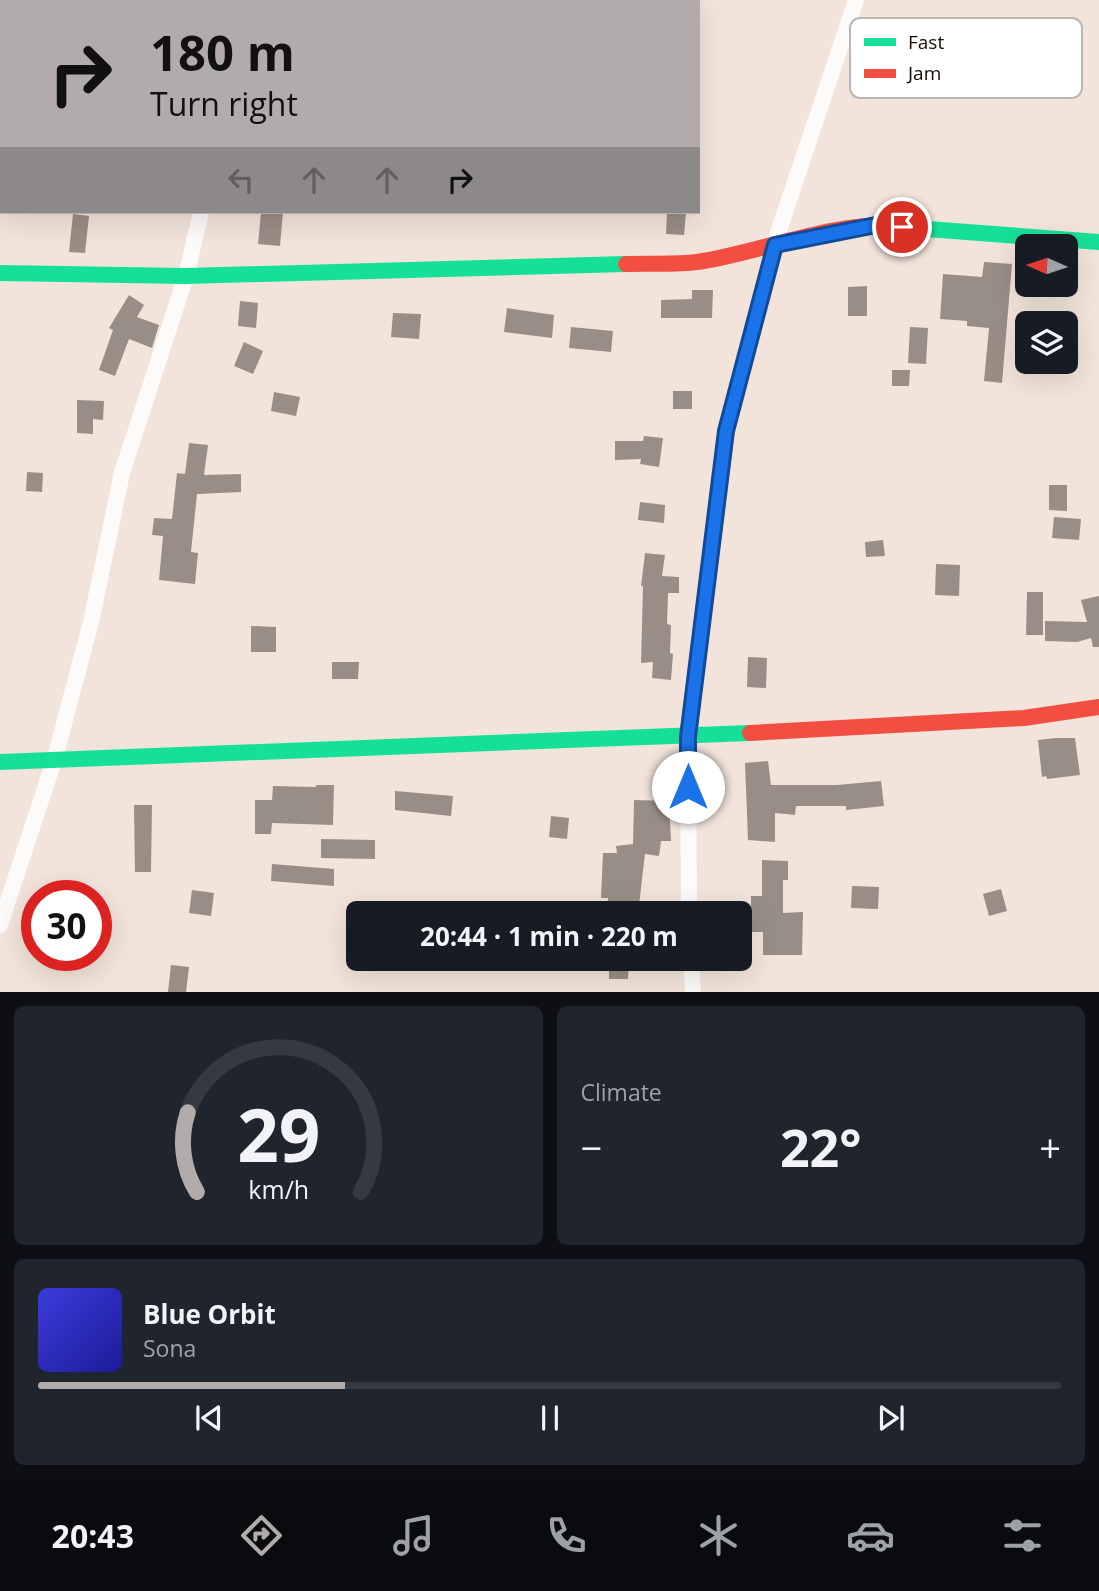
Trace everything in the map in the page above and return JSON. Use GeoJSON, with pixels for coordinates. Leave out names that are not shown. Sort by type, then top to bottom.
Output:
{"type":"FeatureCollection","features":[{"type":"Feature","properties":{"kind":"street"},"geometry":{"type":"LineString","coordinates":[[850,18],[856,0]]}},
{"type":"Feature","properties":{"kind":"street"},"geometry":{"type":"LineString","coordinates":[[689,901],[688,737],[726,431],[775,245],[850,18]]}},
{"type":"Feature","properties":{"kind":"street"},"geometry":{"type":"LineString","coordinates":[[0,925],[54,761],[91,622],[122,473],[186,276],[201,214]]}},
{"type":"Feature","properties":{"kind":"street"},"geometry":{"type":"LineString","coordinates":[[0,273],[186,276],[696,262],[876,225],[1099,242]]}},
{"type":"Feature","properties":{"kind":"street"},"geometry":{"type":"LineString","coordinates":[[0,762],[688,737],[1024,718],[1099,706]]}},
{"type":"Feature","properties":{"kind":"street"},"geometry":{"type":"LineString","coordinates":[[692,971],[693,992]]}},
{"type":"Feature","properties":{"kind":"building"},"geometry":{"type":"Polygon","coordinates":[[[73,214],[89,216],[85,253],[69,252],[73,214]]]}},
{"type":"Feature","properties":{"kind":"building"},"geometry":{"type":"Polygon","coordinates":[[[261,214],[283,214],[280,246],[258,244],[261,214]]]}},
{"type":"Feature","properties":{"kind":"building"},"geometry":{"type":"Polygon","coordinates":[[[667,214],[686,214],[684,235],[666,234],[667,214]]]}},
{"type":"Feature","properties":{"kind":"building"},"geometry":{"type":"Polygon","coordinates":[[[984,262],[1012,264],[1002,383],[984,381],[989,328],[967,326],[967,321],[940,319],[943,274],[982,277],[984,262]]]}},
{"type":"Feature","properties":{"kind":"building"},"geometry":{"type":"Polygon","coordinates":[[[867,286],[867,316],[848,316],[848,287],[867,286]]]}},
{"type":"Feature","properties":{"kind":"building"},"geometry":{"type":"Polygon","coordinates":[[[692,290],[713,290],[712,318],[661,318],[661,300],[692,299],[692,290]]]}},
{"type":"Feature","properties":{"kind":"building"},"geometry":{"type":"Polygon","coordinates":[[[129,295],[144,305],[137,317],[159,325],[152,348],[129,339],[115,376],[99,370],[113,330],[109,328],[129,295]]]}},
{"type":"Feature","properties":{"kind":"building"},"geometry":{"type":"Polygon","coordinates":[[[240,301],[258,303],[256,328],[238,326],[240,301]]]}},
{"type":"Feature","properties":{"kind":"building"},"geometry":{"type":"Polygon","coordinates":[[[507,308],[554,315],[552,338],[504,332],[507,308]]]}},
{"type":"Feature","properties":{"kind":"building"},"geometry":{"type":"Polygon","coordinates":[[[393,313],[421,314],[419,339],[391,337],[393,313]]]}},
{"type":"Feature","properties":{"kind":"building"},"geometry":{"type":"Polygon","coordinates":[[[571,327],[613,331],[611,352],[569,348],[571,327]]]}},
{"type":"Feature","properties":{"kind":"building"},"geometry":{"type":"Polygon","coordinates":[[[910,327],[928,328],[926,364],[908,363],[910,327]]]}},
{"type":"Feature","properties":{"kind":"building"},"geometry":{"type":"Polygon","coordinates":[[[244,342],[263,351],[253,374],[234,366],[244,342]]]}},
{"type":"Feature","properties":{"kind":"building"},"geometry":{"type":"Polygon","coordinates":[[[892,370],[910,370],[909,386],[892,386],[892,370]]]}},
{"type":"Feature","properties":{"kind":"building"},"geometry":{"type":"Polygon","coordinates":[[[673,391],[692,391],[692,409],[673,409],[673,391]]]}},
{"type":"Feature","properties":{"kind":"building"},"geometry":{"type":"Polygon","coordinates":[[[274,392],[300,397],[296,416],[271,411],[274,392]]]}},
{"type":"Feature","properties":{"kind":"building"},"geometry":{"type":"Polygon","coordinates":[[[77,400],[104,401],[103,420],[93,419],[93,434],[77,433],[77,400]]]}},
{"type":"Feature","properties":{"kind":"building"},"geometry":{"type":"Polygon","coordinates":[[[644,436],[663,438],[659,467],[640,464],[641,459],[615,460],[615,441],[643,441],[644,436]]]}},
{"type":"Feature","properties":{"kind":"building"},"geometry":{"type":"Polygon","coordinates":[[[189,443],[208,445],[204,475],[241,474],[241,492],[197,494],[191,552],[198,553],[195,584],[159,580],[163,536],[152,535],[154,518],[172,519],[177,473],[185,474],[189,443]]]}},
{"type":"Feature","properties":{"kind":"building"},"geometry":{"type":"Polygon","coordinates":[[[27,472],[43,473],[42,492],[26,491],[27,472]]]}},
{"type":"Feature","properties":{"kind":"building"},"geometry":{"type":"Polygon","coordinates":[[[1049,485],[1067,485],[1067,511],[1049,510],[1049,485]]]}},
{"type":"Feature","properties":{"kind":"building"},"geometry":{"type":"Polygon","coordinates":[[[640,502],[665,505],[664,523],[638,520],[640,502]]]}},
{"type":"Feature","properties":{"kind":"building"},"geometry":{"type":"Polygon","coordinates":[[[1054,517],[1081,519],[1079,540],[1052,538],[1054,517]]]}},
{"type":"Feature","properties":{"kind":"building"},"geometry":{"type":"Polygon","coordinates":[[[883,540],[885,556],[866,557],[865,542],[883,540]]]}},
{"type":"Feature","properties":{"kind":"building"},"geometry":{"type":"Polygon","coordinates":[[[645,553],[665,555],[662,576],[679,577],[679,593],[668,593],[667,624],[671,625],[670,653],[673,654],[671,680],[652,678],[653,662],[641,663],[641,586],[645,553]]]}},
{"type":"Feature","properties":{"kind":"building"},"geometry":{"type":"Polygon","coordinates":[[[936,564],[960,565],[959,596],[935,595],[936,564]]]}},
{"type":"Feature","properties":{"kind":"building"},"geometry":{"type":"Polygon","coordinates":[[[1027,592],[1043,592],[1043,635],[1026,635],[1027,592]]]}},
{"type":"Feature","properties":{"kind":"building"},"geometry":{"type":"Polygon","coordinates":[[[1099,596],[1099,647],[1093,647],[1091,638],[1077,642],[1045,641],[1045,621],[1087,622],[1081,600],[1099,596]]]}},
{"type":"Feature","properties":{"kind":"building"},"geometry":{"type":"Polygon","coordinates":[[[251,626],[276,627],[276,652],[251,652],[251,626]]]}},
{"type":"Feature","properties":{"kind":"building"},"geometry":{"type":"Polygon","coordinates":[[[748,657],[767,658],[766,688],[747,687],[748,657]]]}},
{"type":"Feature","properties":{"kind":"building"},"geometry":{"type":"Polygon","coordinates":[[[332,662],[359,662],[358,679],[332,679],[332,662]]]}},
{"type":"Feature","properties":{"kind":"building"},"geometry":{"type":"Polygon","coordinates":[[[1075,738],[1080,775],[1047,779],[1046,776],[1042,777],[1038,740],[1075,738]]]}},
{"type":"Feature","properties":{"kind":"building"},"geometry":{"type":"Polygon","coordinates":[[[768,761],[771,785],[837,785],[881,781],[884,806],[846,810],[846,806],[796,806],[795,815],[775,813],[775,842],[748,840],[745,763],[768,761]]]}},
{"type":"Feature","properties":{"kind":"building"},"geometry":{"type":"Polygon","coordinates":[[[334,785],[333,825],[272,823],[271,834],[255,834],[255,800],[272,800],[273,786],[334,785]]]}},
{"type":"Feature","properties":{"kind":"building"},"geometry":{"type":"Polygon","coordinates":[[[395,791],[453,796],[451,816],[395,810],[395,791]]]}},
{"type":"Feature","properties":{"kind":"building"},"geometry":{"type":"Polygon","coordinates":[[[634,800],[669,801],[671,841],[661,841],[659,856],[645,854],[639,901],[608,901],[608,898],[601,898],[603,853],[617,853],[616,846],[633,844],[634,800]]]}},
{"type":"Feature","properties":{"kind":"building"},"geometry":{"type":"Polygon","coordinates":[[[134,805],[152,805],[151,872],[135,872],[134,805]]]}},
{"type":"Feature","properties":{"kind":"building"},"geometry":{"type":"Polygon","coordinates":[[[551,816],[569,818],[567,839],[549,837],[551,816]]]}},
{"type":"Feature","properties":{"kind":"building"},"geometry":{"type":"Polygon","coordinates":[[[321,839],[375,840],[375,859],[321,858],[321,839]]]}},
{"type":"Feature","properties":{"kind":"building"},"geometry":{"type":"Polygon","coordinates":[[[762,860],[788,861],[788,880],[783,880],[783,913],[803,912],[802,955],[763,955],[763,932],[752,932],[751,901],[751,896],[762,896],[762,860]]]}},
{"type":"Feature","properties":{"kind":"building"},"geometry":{"type":"Polygon","coordinates":[[[272,864],[334,869],[334,886],[271,881],[272,864]]]}},
{"type":"Feature","properties":{"kind":"building"},"geometry":{"type":"Polygon","coordinates":[[[852,886],[879,887],[878,909],[851,908],[852,886]]]}},
{"type":"Feature","properties":{"kind":"building"},"geometry":{"type":"Polygon","coordinates":[[[1001,889],[1007,911],[989,916],[983,894],[1001,889]]]}},
{"type":"Feature","properties":{"kind":"building"},"geometry":{"type":"Polygon","coordinates":[[[192,890],[214,893],[211,916],[189,913],[192,890]]]}},
{"type":"Feature","properties":{"kind":"building"},"geometry":{"type":"Polygon","coordinates":[[[171,965],[189,967],[186,992],[168,992],[171,965]]]}},
{"type":"Feature","properties":{"kind":"building"},"geometry":{"type":"Polygon","coordinates":[[[609,971],[628,971],[628,979],[609,979],[609,971]]]}},
{"type":"Feature","properties":{"kind":"traffic: fast"},"geometry":{"type":"LineString","coordinates":[[888,226],[1099,242]]}},
{"type":"Feature","properties":{"kind":"traffic: fast"},"geometry":{"type":"LineString","coordinates":[[0,273],[186,276],[626,264]]}},
{"type":"Feature","properties":{"kind":"traffic: fast"},"geometry":{"type":"LineString","coordinates":[[0,762],[750,733]]}},
{"type":"Feature","properties":{"kind":"traffic: jam"},"geometry":{"type":"LineString","coordinates":[[626,264],[697,262],[843,229],[888,226]]}},
{"type":"Feature","properties":{"kind":"traffic: jam"},"geometry":{"type":"LineString","coordinates":[[750,733],[1024,718],[1099,707]]}},
{"type":"Feature","properties":{"kind":"route"},"geometry":{"type":"LineString","coordinates":[[688,787],[688,737],[726,431],[775,245],[876,225],[902,227]]}}]}
